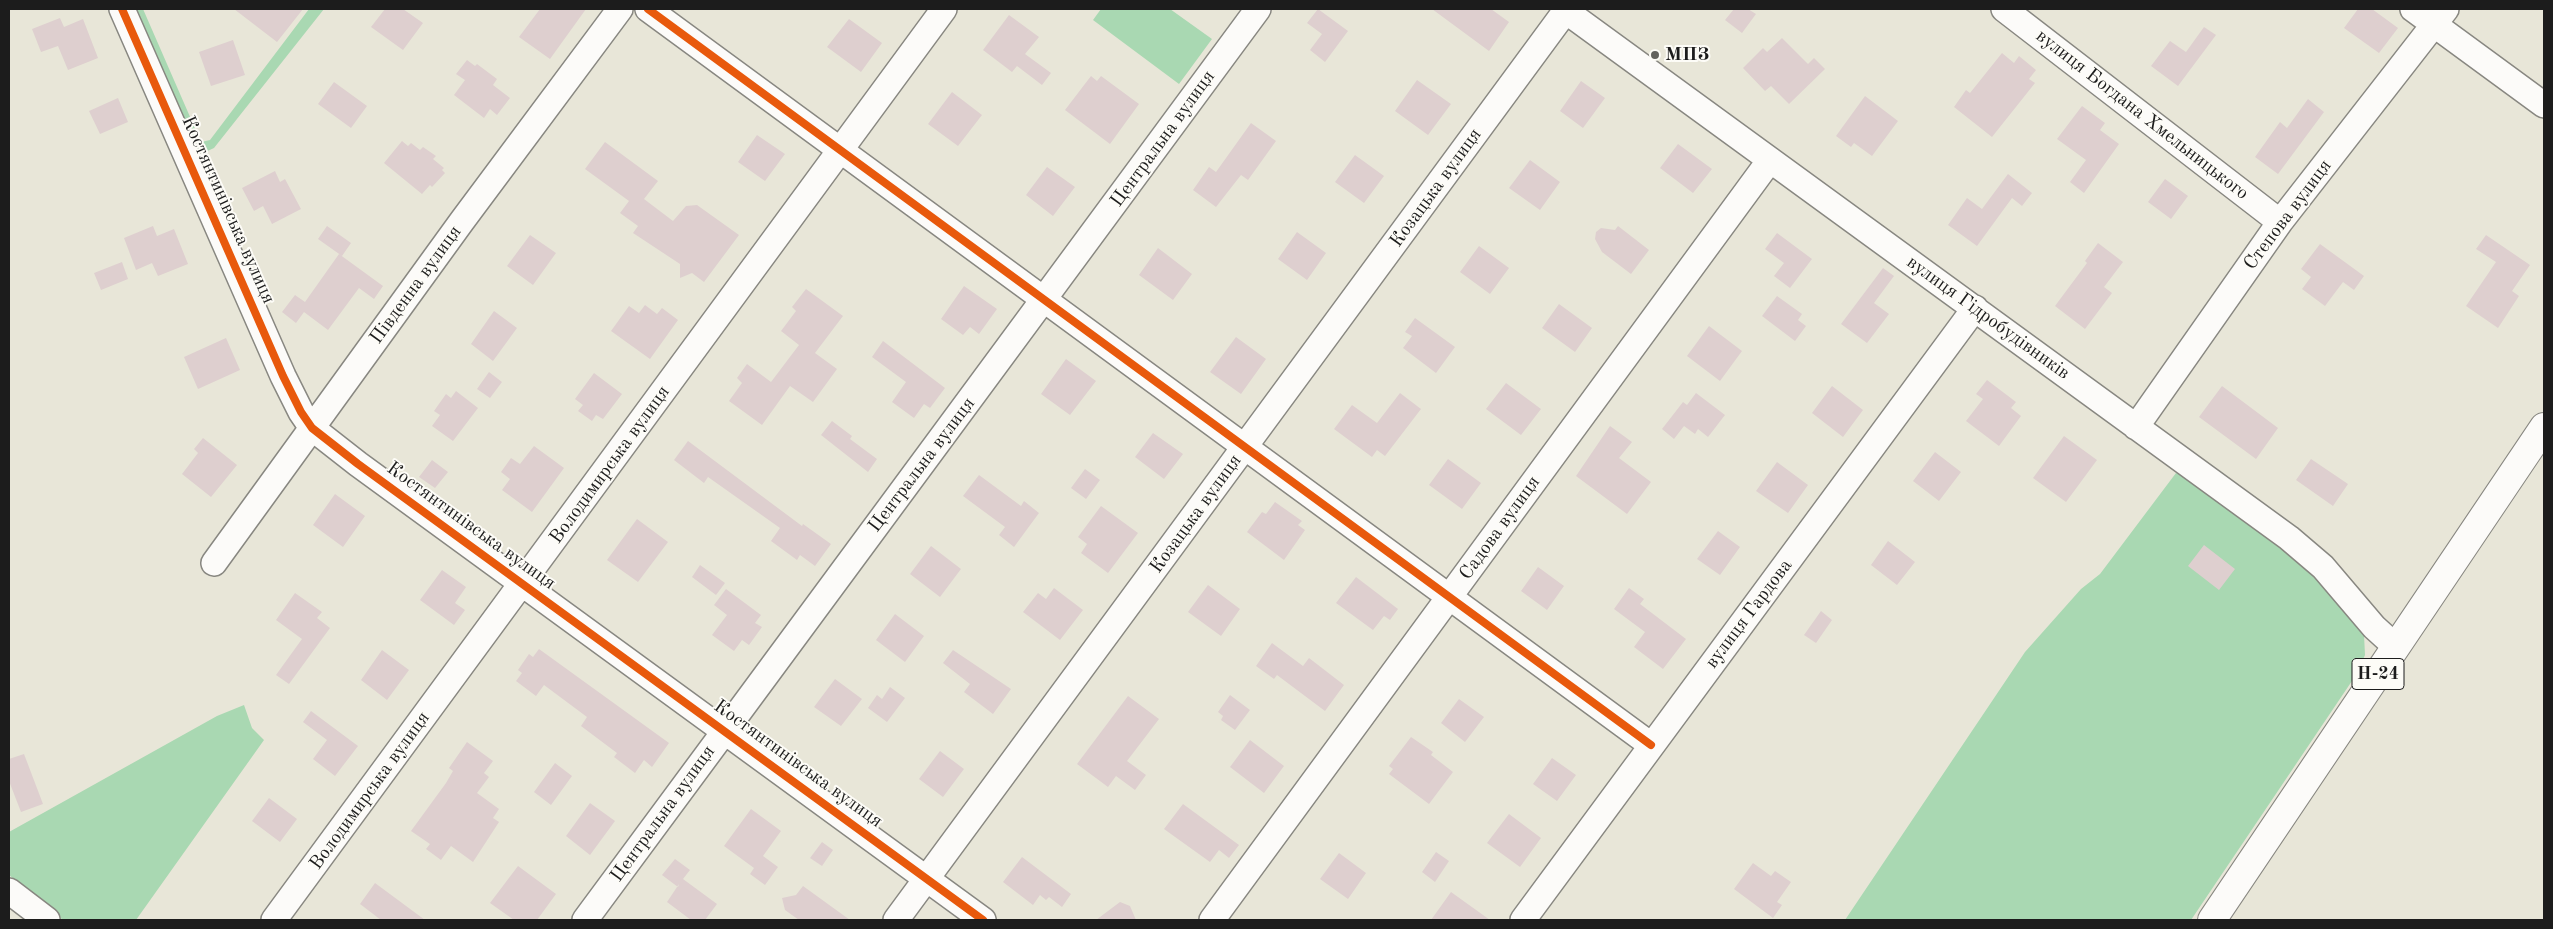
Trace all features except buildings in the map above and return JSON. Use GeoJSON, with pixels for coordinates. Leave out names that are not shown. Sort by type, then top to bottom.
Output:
{"type":"FeatureCollection","features":[{"type":"Feature","properties":{"kind":"main road","name":"Н-24"},"geometry":{"type":"LineString","coordinates":[[2212,920],[2544,427]]}},
{"type":"Feature","properties":{"kind":"street","name":"Костянтинівська вулиця"},"geometry":{"type":"LineString","coordinates":[[122,9],[283,376],[300,412],[312,428],[352,460],[725,730],[983,920]]}},
{"type":"Feature","properties":{"kind":"street","name":"Південна вулиця"},"geometry":{"type":"LineString","coordinates":[[214,563],[620,9]]}},
{"type":"Feature","properties":{"kind":"street"},"geometry":{"type":"LineString","coordinates":[[648,9],[1651,744]]}},
{"type":"Feature","properties":{"kind":"street","name":"Володимирська вулиця"},"geometry":{"type":"LineString","coordinates":[[274,920],[944,9]]}},
{"type":"Feature","properties":{"kind":"street","name":"Центральна вулиця"},"geometry":{"type":"LineString","coordinates":[[585,920],[901,491],[1045,301],[1258,9]]}},
{"type":"Feature","properties":{"kind":"street","name":"вулиця Богдана Хмельницького"},"geometry":{"type":"LineString","coordinates":[[2004,9],[2280,222]]}},
{"type":"Feature","properties":{"kind":"street"},"geometry":{"type":"LineString","coordinates":[[2413,9],[2440,17],[2544,105]]}},
{"type":"Feature","properties":{"kind":"street","name":"вулиця Гідробудівників"},"geometry":{"type":"LineString","coordinates":[[1565,10],[1975,308],[2306,552],[2339,584],[2381,635],[2396,646]]}},
{"type":"Feature","properties":{"kind":"street","name":"Козацька вулиця"},"geometry":{"type":"LineString","coordinates":[[896,920],[1565,10]]}},
{"type":"Feature","properties":{"kind":"street","name":"Степова вулиця"},"geometry":{"type":"LineString","coordinates":[[2136,427],[2280,222],[2440,17]]}},
{"type":"Feature","properties":{"kind":"street","name":"Садова вулиця"},"geometry":{"type":"LineString","coordinates":[[1212,920],[1770,160]]}},
{"type":"Feature","properties":{"kind":"street","name":"вулиця Гардова"},"geometry":{"type":"LineString","coordinates":[[1523,920],[1651,744],[1740,627],[1975,308]]}},
{"type":"Feature","properties":{"kind":"street"},"geometry":{"type":"LineString","coordinates":[[9,891],[47,920]]}},
{"type":"Feature","properties":{"kind":"green space"},"geometry":{"type":"Polygon","coordinates":[[[132,9],[143,9],[201,142],[210,140],[309,9],[324,9],[214,148],[201,154],[193,149],[132,9]]]}},
{"type":"Feature","properties":{"kind":"green space"},"geometry":{"type":"Polygon","coordinates":[[[1101,9],[1170,9],[1212,39],[1179,84],[1093,20],[1101,9]]]}},
{"type":"Feature","properties":{"kind":"green space"},"geometry":{"type":"Polygon","coordinates":[[[2176,473],[2181,474],[2301,560],[2364,635],[2365,655],[2356,675],[2191,920],[1845,920],[2025,652],[2081,589],[2100,574],[2176,473]]]}},
{"type":"Feature","properties":{"kind":"green space"},"geometry":{"type":"Polygon","coordinates":[[[244,705],[252,728],[264,740],[136,920],[63,920],[9,875],[9,832],[217,716],[244,705]]]}},
{"type":"Feature","properties":{"kind":"cycle path"},"geometry":{"type":"LineString","coordinates":[[122,9],[283,376],[301,412],[312,428],[358,464],[983,920]]}},
{"type":"Feature","properties":{"kind":"cycle path"},"geometry":{"type":"LineString","coordinates":[[648,9],[1651,745]]}},
{"type":"Feature","properties":{"kind":"place","name":"МПЗ"},"geometry":{"type":"Point","coordinates":[1655,55]}}]}
